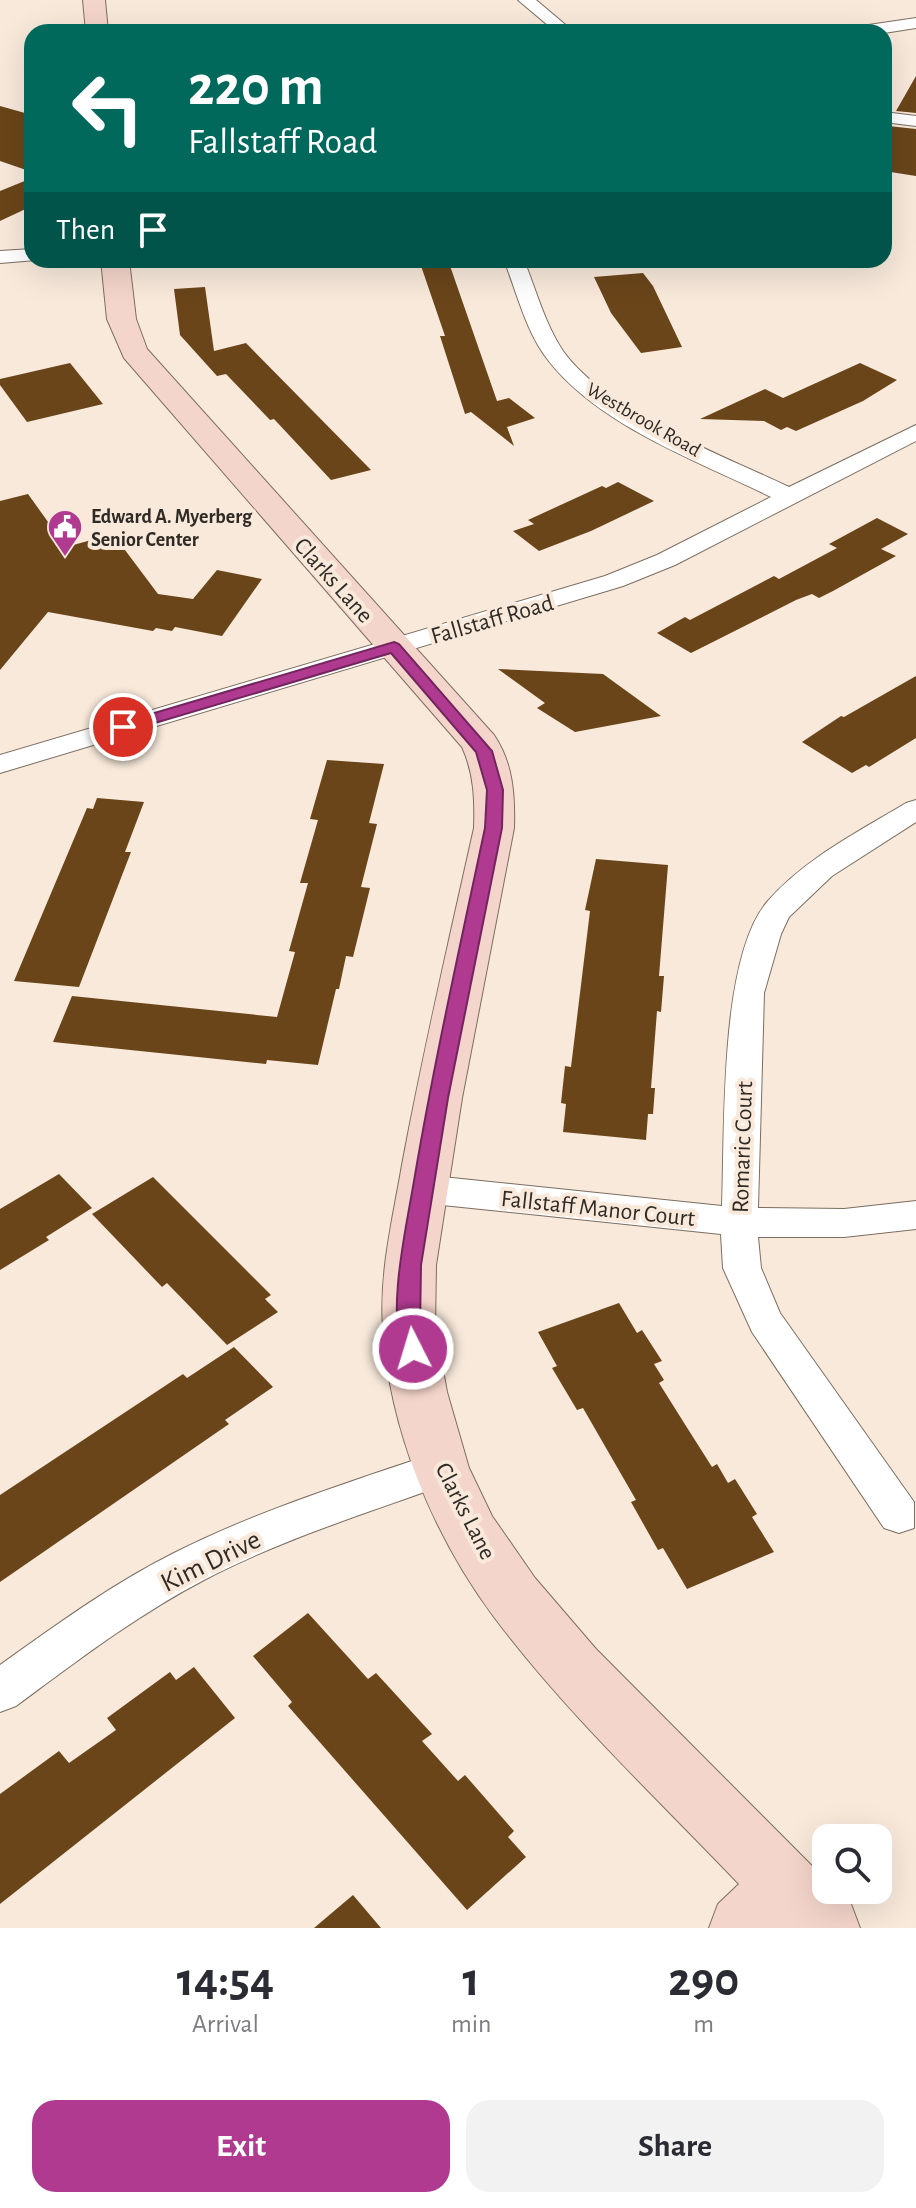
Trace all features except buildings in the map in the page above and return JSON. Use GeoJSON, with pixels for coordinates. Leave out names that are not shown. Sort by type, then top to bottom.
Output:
{"type":"FeatureCollection","features":[{"type":"Feature","properties":{"kind":"street"},"geometry":{"type":"LineString","coordinates":[[94,0],[96,24]]}},
{"type":"Feature","properties":{"kind":"street"},"geometry":{"type":"LineString","coordinates":[[526,0],[556,24]]}},
{"type":"Feature","properties":{"kind":"street"},"geometry":{"type":"LineString","coordinates":[[892,27],[916,23]]}},
{"type":"Feature","properties":{"kind":"street"},"geometry":{"type":"LineString","coordinates":[[892,118],[916,121]]}},
{"type":"Feature","properties":{"kind":"street"},"geometry":{"type":"LineString","coordinates":[[0,257],[24,256]]}},
{"type":"Feature","properties":{"kind":"street","name":"Clarks Lane"},"geometry":{"type":"LineString","coordinates":[[116,268],[120,318],[124,336],[134,352],[480,743],[490,763],[495,790],[494,828],[410,1265],[409,1327],[420,1392],[441,1469],[472,1534],[514,1597],[785,1914]]}},
{"type":"Feature","properties":{"kind":"street","name":"Westbrook Road"},"geometry":{"type":"LineString","coordinates":[[517,268],[549,345],[584,386],[638,420],[790,497]]}},
{"type":"Feature","properties":{"kind":"street","name":"Fallstaff Road"},"geometry":{"type":"LineString","coordinates":[[0,764],[614,581],[666,560],[916,432]]}},
{"type":"Feature","properties":{"kind":"street","name":"Romaric Court"},"geometry":{"type":"LineString","coordinates":[[899,1515],[765,1321],[742,1268],[739,1223],[748,993],[765,934],[776,912],[821,869],[916,809]]}},
{"type":"Feature","properties":{"kind":"street","name":"Fallstaff Manor Court"},"geometry":{"type":"LineString","coordinates":[[423,1189],[739,1223],[816,1225],[875,1222],[916,1215]]}},
{"type":"Feature","properties":{"kind":"street","name":"Kim Drive"},"geometry":{"type":"LineString","coordinates":[[0,1691],[89,1626],[188,1567],[307,1516],[441,1469]]}},
{"type":"Feature","properties":{"kind":"place","name":"Edward A. Myerberg Senior Center"},"geometry":{"type":"Point","coordinates":[65,558]}},
{"type":"Feature","properties":{"kind":"route"},"geometry":{"type":"LineString","coordinates":[[123,727],[394,647],[480,743],[490,763],[495,790],[494,828],[438,1098],[410,1265],[409,1327],[413,1349]]}}]}
